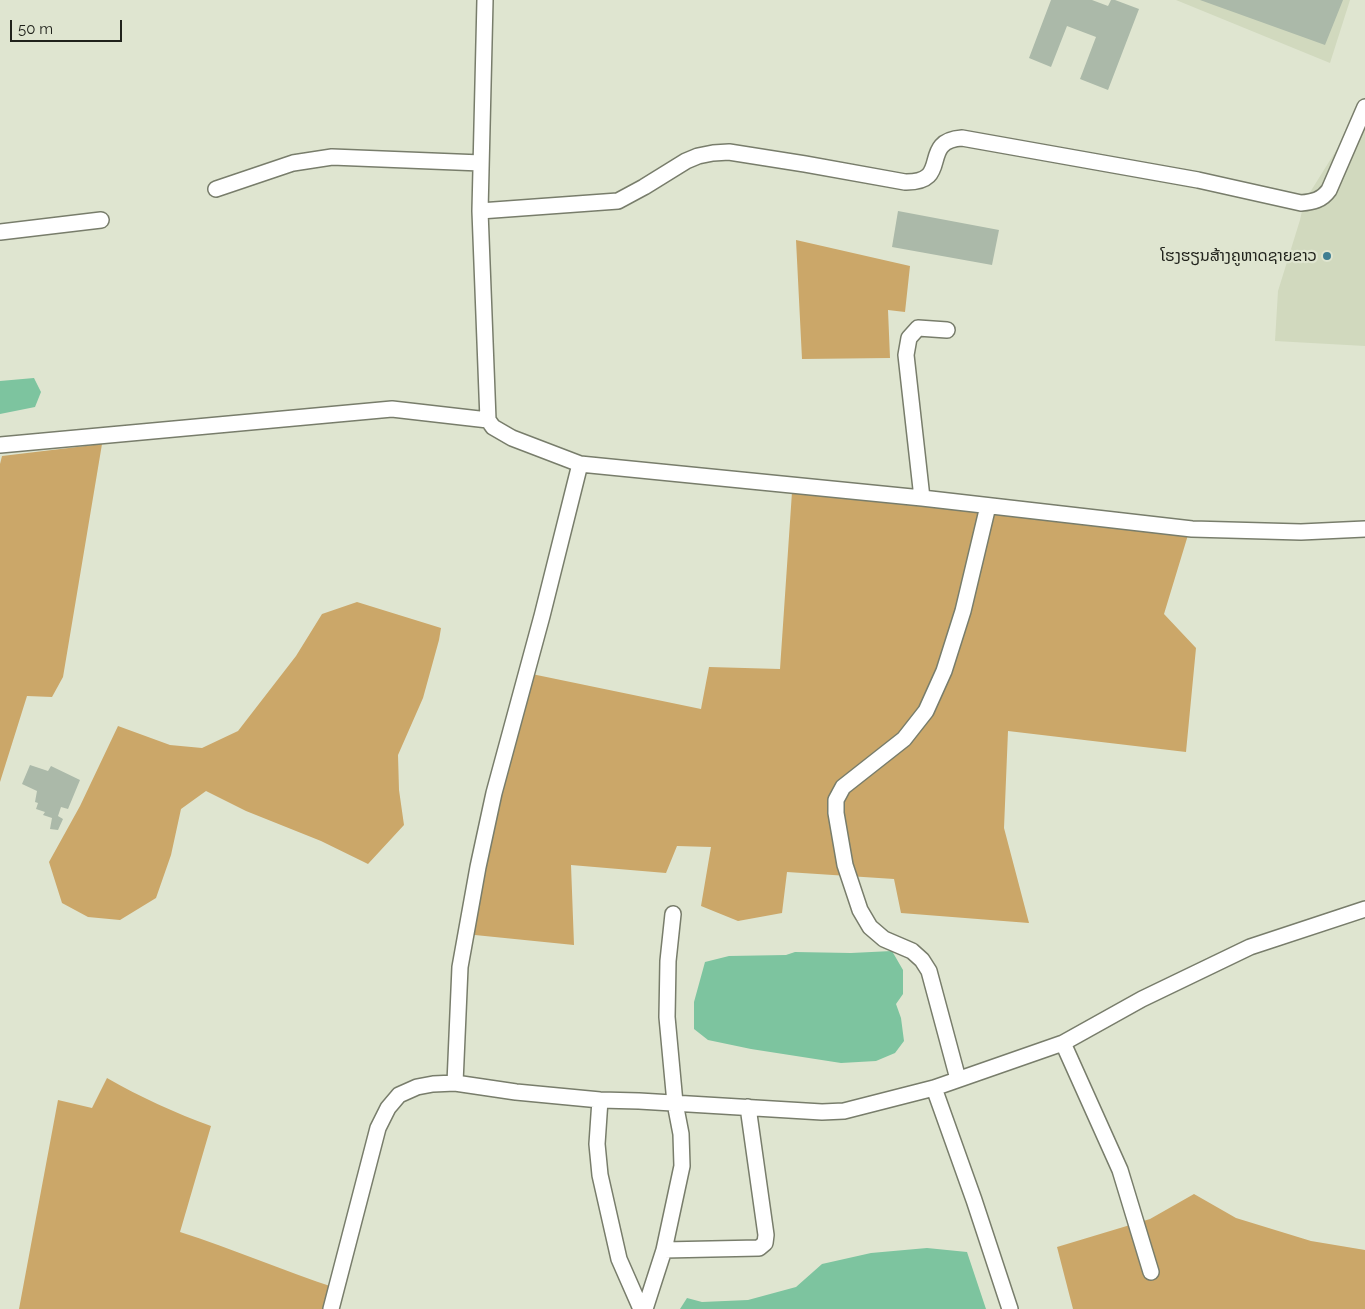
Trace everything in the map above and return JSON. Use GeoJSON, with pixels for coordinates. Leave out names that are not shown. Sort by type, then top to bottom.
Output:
{"type":"FeatureCollection","features":[{"type":"Feature","properties":{"kind":"street"},"geometry":{"type":"LineString","coordinates":[[485,0],[480,211],[488,420],[493,427],[512,438],[580,464],[922,498],[1192,529],[1301,532],[1365,529]]}},
{"type":"Feature","properties":{"kind":"street"},"geometry":{"type":"LineString","coordinates":[[480,211],[618,201],[686,161],[713,153],[729,152],[905,182],[915,182],[926,179],[932,172],[937,152],[946,142],[962,138],[1198,180],[1301,203],[1314,202],[1329,190],[1365,107]]}},
{"type":"Feature","properties":{"kind":"street"},"geometry":{"type":"LineString","coordinates":[[216,189],[292,163],[332,157],[481,163]]}},
{"type":"Feature","properties":{"kind":"street"},"geometry":{"type":"LineString","coordinates":[[0,232],[101,220]]}},
{"type":"Feature","properties":{"kind":"street"},"geometry":{"type":"LineString","coordinates":[[922,498],[906,355],[909,338],[918,328],[947,330]]}},
{"type":"Feature","properties":{"kind":"street"},"geometry":{"type":"LineString","coordinates":[[0,445],[392,409],[488,420]]}},
{"type":"Feature","properties":{"kind":"street"},"geometry":{"type":"LineString","coordinates":[[455,1083],[460,966],[478,867],[494,793],[542,616],[580,464]]}},
{"type":"Feature","properties":{"kind":"street"},"geometry":{"type":"LineString","coordinates":[[958,1079],[926,965],[912,951],[884,939],[870,927],[860,910],[845,865],[836,813],[836,800],[843,787],[904,739],[926,711],[944,671],[964,612],[988,506]]}},
{"type":"Feature","properties":{"kind":"street"},"geometry":{"type":"LineString","coordinates":[[331,1309],[378,1128],[388,1108],[399,1095],[416,1087],[455,1083],[516,1092],[600,1100],[822,1112],[844,1111],[934,1088],[1063,1043],[1142,999],[1250,947],[1365,910]]}},
{"type":"Feature","properties":{"kind":"street"},"geometry":{"type":"LineString","coordinates":[[643,1309],[664,1250],[682,1166],[681,1134],[675,1103],[667,1017],[668,962],[672,914]]}},
{"type":"Feature","properties":{"kind":"street"},"geometry":{"type":"LineString","coordinates":[[1063,1043],[1120,1170],[1151,1272]]}},
{"type":"Feature","properties":{"kind":"street"},"geometry":{"type":"LineString","coordinates":[[934,1088],[1010,1309]]}},
{"type":"Feature","properties":{"kind":"street"},"geometry":{"type":"LineString","coordinates":[[600,1100],[597,1144],[600,1175],[620,1259],[643,1309]]}},
{"type":"Feature","properties":{"kind":"street"},"geometry":{"type":"LineString","coordinates":[[664,1250],[759,1248],[765,1243],[766,1235],[748,1107]]}},
{"type":"Feature","properties":{"kind":"shaded area"},"geometry":{"type":"Polygon","coordinates":[[[1176,0],[1350,0],[1330,63],[1176,0]]]}},
{"type":"Feature","properties":{"kind":"shaded area","name":"ໂຮງຮຽນສ້າງຄູຫາດຊາຍຂາວ"},"geometry":{"type":"Polygon","coordinates":[[[1365,104],[1365,346],[1275,341],[1278,291],[1304,202],[1365,104]]]}},
{"type":"Feature","properties":{"kind":"shaded area"},"geometry":{"type":"Polygon","coordinates":[[[796,240],[910,266],[905,312],[888,310],[890,358],[802,359],[796,240]]]}},
{"type":"Feature","properties":{"kind":"shaded area"},"geometry":{"type":"Polygon","coordinates":[[[34,378],[41,392],[35,407],[0,414],[0,381],[34,378]]]}},
{"type":"Feature","properties":{"kind":"shaded area"},"geometry":{"type":"Polygon","coordinates":[[[102,444],[63,677],[52,697],[27,696],[0,782],[0,464],[2,456],[102,444]]]}},
{"type":"Feature","properties":{"kind":"shaded area"},"geometry":{"type":"Polygon","coordinates":[[[792,492],[1188,535],[1164,614],[1196,648],[1186,752],[1008,731],[1004,828],[1029,923],[901,913],[894,879],[787,872],[782,913],[738,921],[701,906],[711,847],[677,846],[666,873],[571,865],[574,945],[465,934],[527,673],[701,709],[709,667],[780,669],[792,492]]]}},
{"type":"Feature","properties":{"kind":"shaded area"},"geometry":{"type":"Polygon","coordinates":[[[357,602],[441,628],[423,698],[398,755],[399,790],[404,825],[368,864],[321,841],[246,811],[206,791],[181,809],[171,855],[156,898],[120,920],[88,917],[62,903],[49,862],[80,806],[118,726],[170,745],[202,748],[238,731],[296,656],[322,614],[357,602]]]}},
{"type":"Feature","properties":{"kind":"shaded area"},"geometry":{"type":"Polygon","coordinates":[[[892,951],[903,970],[903,994],[896,1004],[901,1018],[904,1041],[895,1053],[876,1061],[841,1063],[751,1049],[708,1040],[694,1029],[694,1002],[705,962],[729,956],[786,955],[795,952],[851,953],[892,951]]]}},
{"type":"Feature","properties":{"kind":"shaded area"},"geometry":{"type":"Polygon","coordinates":[[[107,1078],[184,1116],[211,1126],[180,1232],[336,1288],[331,1309],[19,1309],[58,1100],[92,1108],[107,1078]]]}},
{"type":"Feature","properties":{"kind":"shaded area"},"geometry":{"type":"Polygon","coordinates":[[[1194,1194],[1236,1218],[1311,1241],[1365,1250],[1365,1309],[1073,1309],[1057,1247],[1150,1219],[1194,1194]]]}},
{"type":"Feature","properties":{"kind":"shaded area"},"geometry":{"type":"Polygon","coordinates":[[[927,1248],[967,1252],[986,1309],[680,1309],[687,1298],[702,1302],[748,1300],[796,1287],[822,1264],[871,1253],[927,1248]]]}},
{"type":"Feature","properties":{"kind":"building"},"geometry":{"type":"Polygon","coordinates":[[[1051,0],[1092,0],[1108,6],[1111,0],[1115,0],[1139,9],[1108,90],[1080,79],[1096,37],[1067,26],[1051,67],[1029,58],[1051,0]]]}},
{"type":"Feature","properties":{"kind":"building"},"geometry":{"type":"Polygon","coordinates":[[[1200,0],[1343,0],[1325,45],[1200,0]]]}},
{"type":"Feature","properties":{"kind":"building"},"geometry":{"type":"Polygon","coordinates":[[[898,211],[999,230],[992,265],[892,247],[898,211]]]}},
{"type":"Feature","properties":{"kind":"building"},"geometry":{"type":"Polygon","coordinates":[[[30,765],[48,771],[51,766],[80,780],[68,809],[61,807],[58,816],[63,819],[58,830],[50,829],[52,818],[43,815],[45,812],[36,809],[38,803],[35,802],[37,791],[22,784],[30,765]]]}},
{"type":"Feature","properties":{"kind":"place","name":"ໂຮງຮຽນສ້າງຄູຫາດຊາຍຂາວ"},"geometry":{"type":"Point","coordinates":[1327,256]}}]}
